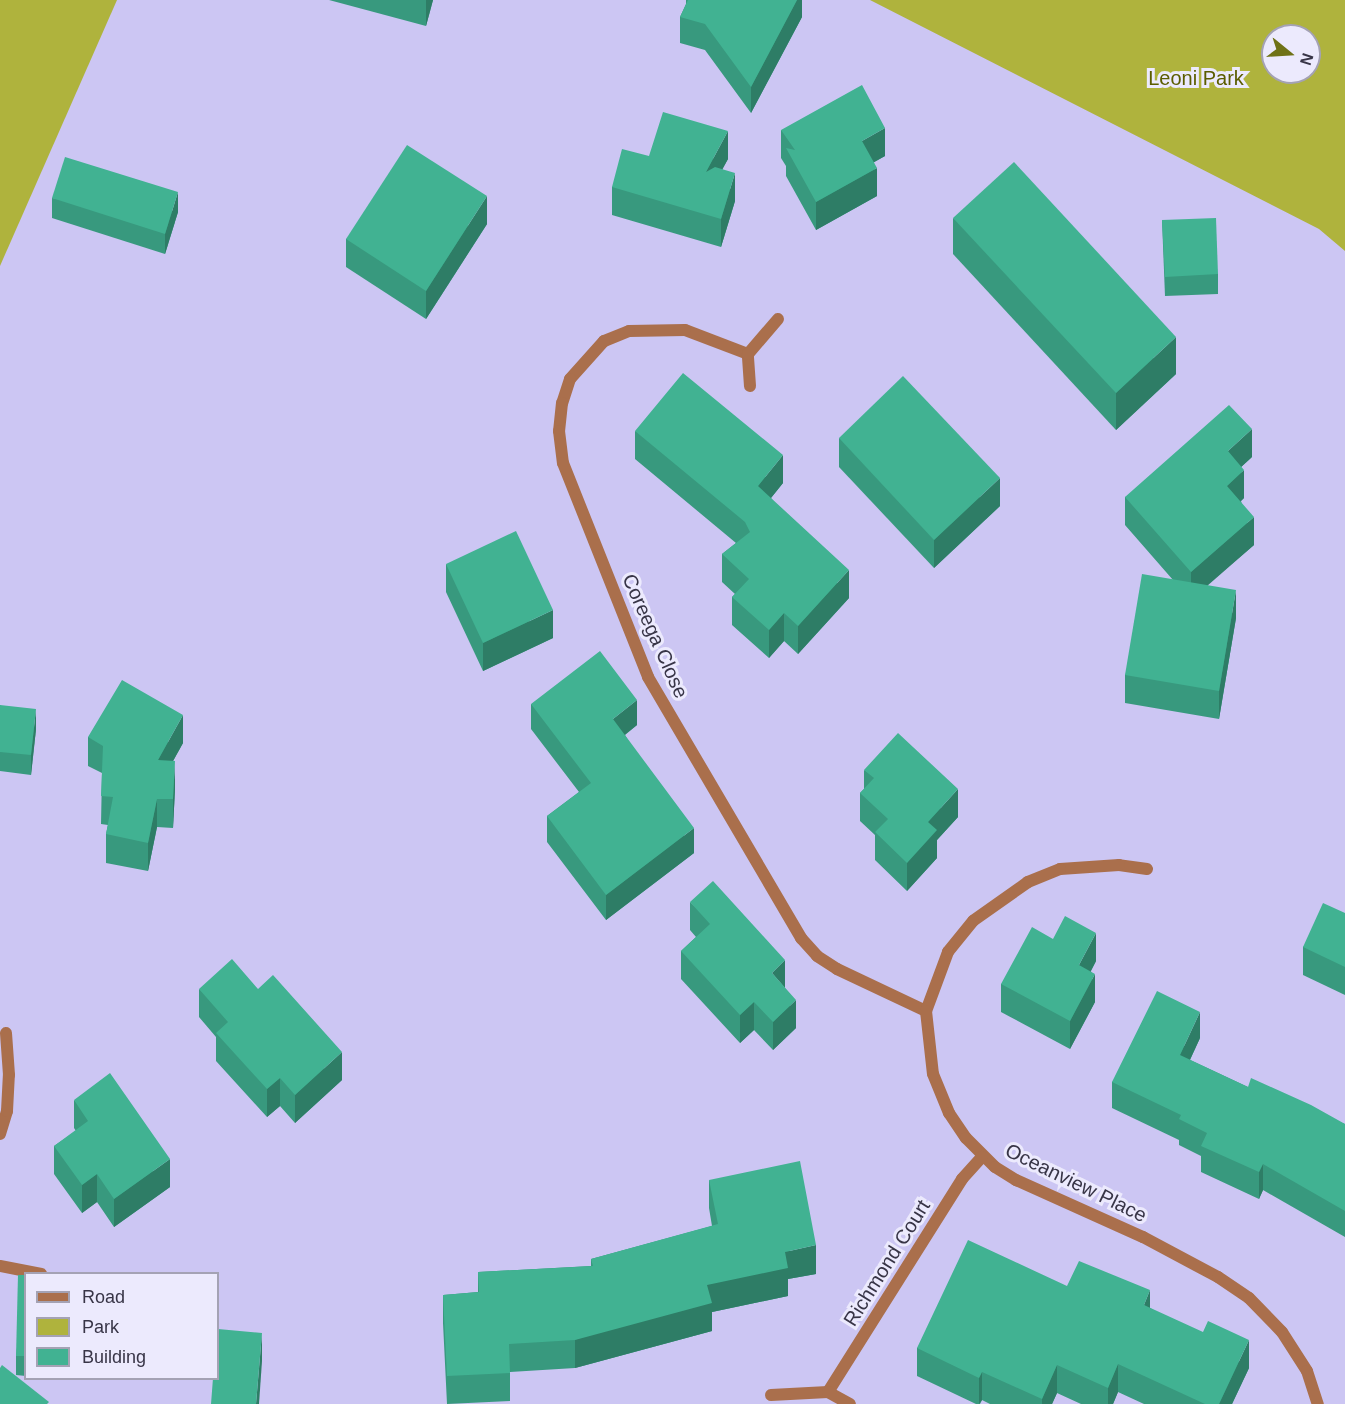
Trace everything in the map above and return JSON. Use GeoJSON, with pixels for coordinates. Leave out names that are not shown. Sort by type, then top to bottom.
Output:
{"type":"FeatureCollection","features":[{"type":"Feature","properties":{"kind":"street"},"geometry":{"type":"LineString","coordinates":[[750,387],[748,354],[778,320]]}},
{"type":"Feature","properties":{"kind":"street","name":"Coreega Close"},"geometry":{"type":"LineString","coordinates":[[748,354],[685,330],[629,331],[604,341],[570,379],[562,403],[559,431],[563,463],[648,677],[801,938],[817,956],[837,969],[926,1011]]}},
{"type":"Feature","properties":{"kind":"street","name":"Oceanview Place"},"geometry":{"type":"LineString","coordinates":[[1148,868],[1119,865],[1060,869],[999,901],[973,921],[948,952],[926,1011],[933,1074],[949,1113],[982,1157],[1016,1180],[1143,1237],[1218,1277],[1248,1298],[1282,1332],[1306,1371],[1318,1404]]}},
{"type":"Feature","properties":{"kind":"street"},"geometry":{"type":"LineString","coordinates":[[0,1134],[7,1111],[9,1075],[6,1033]]}},
{"type":"Feature","properties":{"kind":"street","name":"Richmond Court"},"geometry":{"type":"LineString","coordinates":[[828,1392],[963,1179],[982,1157]]}},
{"type":"Feature","properties":{"kind":"street"},"geometry":{"type":"LineString","coordinates":[[0,1266],[31,1272]]}},
{"type":"Feature","properties":{"kind":"street"},"geometry":{"type":"LineString","coordinates":[[771,1395],[828,1392],[850,1404]]}},
{"type":"Feature","properties":{"kind":"green space"},"geometry":{"type":"Polygon","coordinates":[[[0,0],[117,0],[0,266],[0,0]]]}},
{"type":"Feature","properties":{"kind":"green space","name":"Leoni Park"},"geometry":{"type":"Polygon","coordinates":[[[870,0],[1345,0],[1345,251],[1319,229],[870,0]]]}},
{"type":"Feature","properties":{"kind":"building"},"geometry":{"type":"Polygon","coordinates":[[[688,0],[797,0],[751,87],[705,24],[680,17],[688,0]]]}},
{"type":"Feature","properties":{"kind":"building"},"geometry":{"type":"Polygon","coordinates":[[[862,85],[885,128],[862,141],[877,168],[816,202],[786,148],[795,150],[781,130],[862,85]]]}},
{"type":"Feature","properties":{"kind":"building"},"geometry":{"type":"Polygon","coordinates":[[[663,112],[728,131],[706,172],[715,167],[735,173],[721,219],[612,187],[622,149],[649,156],[663,112]]]}},
{"type":"Feature","properties":{"kind":"building"},"geometry":{"type":"Polygon","coordinates":[[[407,145],[487,196],[426,291],[346,239],[407,145]]]}},
{"type":"Feature","properties":{"kind":"building"},"geometry":{"type":"Polygon","coordinates":[[[65,157],[178,192],[165,234],[52,198],[65,157]]]}},
{"type":"Feature","properties":{"kind":"building"},"geometry":{"type":"Polygon","coordinates":[[[1014,162],[1176,337],[1116,393],[953,218],[1014,162]]]}},
{"type":"Feature","properties":{"kind":"building"},"geometry":{"type":"Polygon","coordinates":[[[1216,218],[1218,274],[1165,277],[1162,220],[1216,218]]]}},
{"type":"Feature","properties":{"kind":"building"},"geometry":{"type":"Polygon","coordinates":[[[683,373],[783,455],[758,486],[849,570],[798,626],[784,613],[769,630],[732,597],[749,579],[722,554],[750,532],[745,522],[635,431],[683,373]]]}},
{"type":"Feature","properties":{"kind":"building"},"geometry":{"type":"Polygon","coordinates":[[[903,376],[1000,478],[934,540],[839,438],[903,376]]]}},
{"type":"Feature","properties":{"kind":"building"},"geometry":{"type":"Polygon","coordinates":[[[1229,405],[1252,429],[1228,451],[1244,470],[1227,486],[1254,517],[1191,572],[1125,497],[1229,405]]]}},
{"type":"Feature","properties":{"kind":"building"},"geometry":{"type":"Polygon","coordinates":[[[516,531],[553,610],[483,643],[446,564],[516,531]]]}},
{"type":"Feature","properties":{"kind":"building"},"geometry":{"type":"Polygon","coordinates":[[[1142,574],[1236,590],[1219,691],[1125,675],[1142,574]]]}},
{"type":"Feature","properties":{"kind":"building"},"geometry":{"type":"Polygon","coordinates":[[[600,651],[637,700],[613,719],[694,828],[606,895],[547,816],[591,783],[531,704],[600,651]]]}},
{"type":"Feature","properties":{"kind":"building"},"geometry":{"type":"Polygon","coordinates":[[[122,680],[183,715],[158,760],[175,761],[173,799],[157,799],[148,843],[106,834],[113,797],[101,796],[103,746],[88,737],[122,680]]]}},
{"type":"Feature","properties":{"kind":"building"},"geometry":{"type":"Polygon","coordinates":[[[0,705],[36,709],[31,755],[0,752],[0,705]]]}},
{"type":"Feature","properties":{"kind":"building"},"geometry":{"type":"Polygon","coordinates":[[[898,733],[958,789],[928,822],[937,830],[907,863],[875,832],[888,819],[860,793],[874,778],[864,770],[898,733]]]}},
{"type":"Feature","properties":{"kind":"building"},"geometry":{"type":"Polygon","coordinates":[[[713,881],[785,960],[772,973],[796,1000],[773,1022],[754,1002],[740,1015],[681,951],[710,924],[690,902],[713,881]]]}},
{"type":"Feature","properties":{"kind":"building"},"geometry":{"type":"Polygon","coordinates":[[[1323,903],[1345,913],[1345,967],[1303,947],[1323,903]]]}},
{"type":"Feature","properties":{"kind":"building"},"geometry":{"type":"Polygon","coordinates":[[[1065,916],[1096,933],[1079,965],[1095,974],[1070,1021],[1001,984],[1032,927],[1053,939],[1065,916]]]}},
{"type":"Feature","properties":{"kind":"building"},"geometry":{"type":"Polygon","coordinates":[[[232,959],[258,989],[273,975],[342,1052],[295,1095],[280,1078],[267,1089],[216,1033],[228,1022],[199,989],[232,959]]]}},
{"type":"Feature","properties":{"kind":"building"},"geometry":{"type":"Polygon","coordinates":[[[1157,991],[1200,1012],[1180,1055],[1248,1087],[1251,1078],[1311,1105],[1345,1124],[1345,1211],[1263,1164],[1259,1172],[1201,1146],[1207,1133],[1179,1119],[1181,1115],[1112,1082],[1157,991]]]}},
{"type":"Feature","properties":{"kind":"building"},"geometry":{"type":"Polygon","coordinates":[[[110,1073],[170,1159],[114,1199],[97,1174],[82,1185],[54,1146],[88,1121],[74,1100],[110,1073]]]}},
{"type":"Feature","properties":{"kind":"building"},"geometry":{"type":"Polygon","coordinates":[[[800,1161],[816,1245],[785,1252],[788,1268],[707,1285],[712,1303],[575,1340],[509,1344],[510,1373],[447,1376],[443,1295],[479,1292],[478,1272],[593,1266],[591,1259],[718,1224],[709,1180],[800,1161]]]}},
{"type":"Feature","properties":{"kind":"building"},"geometry":{"type":"Polygon","coordinates":[[[968,1240],[1067,1286],[1079,1261],[1150,1290],[1144,1305],[1203,1332],[1208,1321],[1249,1340],[1219,1404],[1205,1404],[1118,1364],[1108,1388],[1057,1365],[1042,1399],[982,1372],[979,1378],[917,1348],[968,1240]]]}},
{"type":"Feature","properties":{"kind":"building"},"geometry":{"type":"Polygon","coordinates":[[[18,1275],[24,1275],[24,1356],[16,1356],[18,1275]]]}},
{"type":"Feature","properties":{"kind":"building"},"geometry":{"type":"Polygon","coordinates":[[[219,1329],[262,1333],[256,1404],[211,1404],[213,1380],[219,1380],[219,1329]]]}},
{"type":"Feature","properties":{"kind":"building"},"geometry":{"type":"Polygon","coordinates":[[[2,1365],[49,1402],[47,1404],[0,1404],[0,1368],[2,1365]]]}}]}
